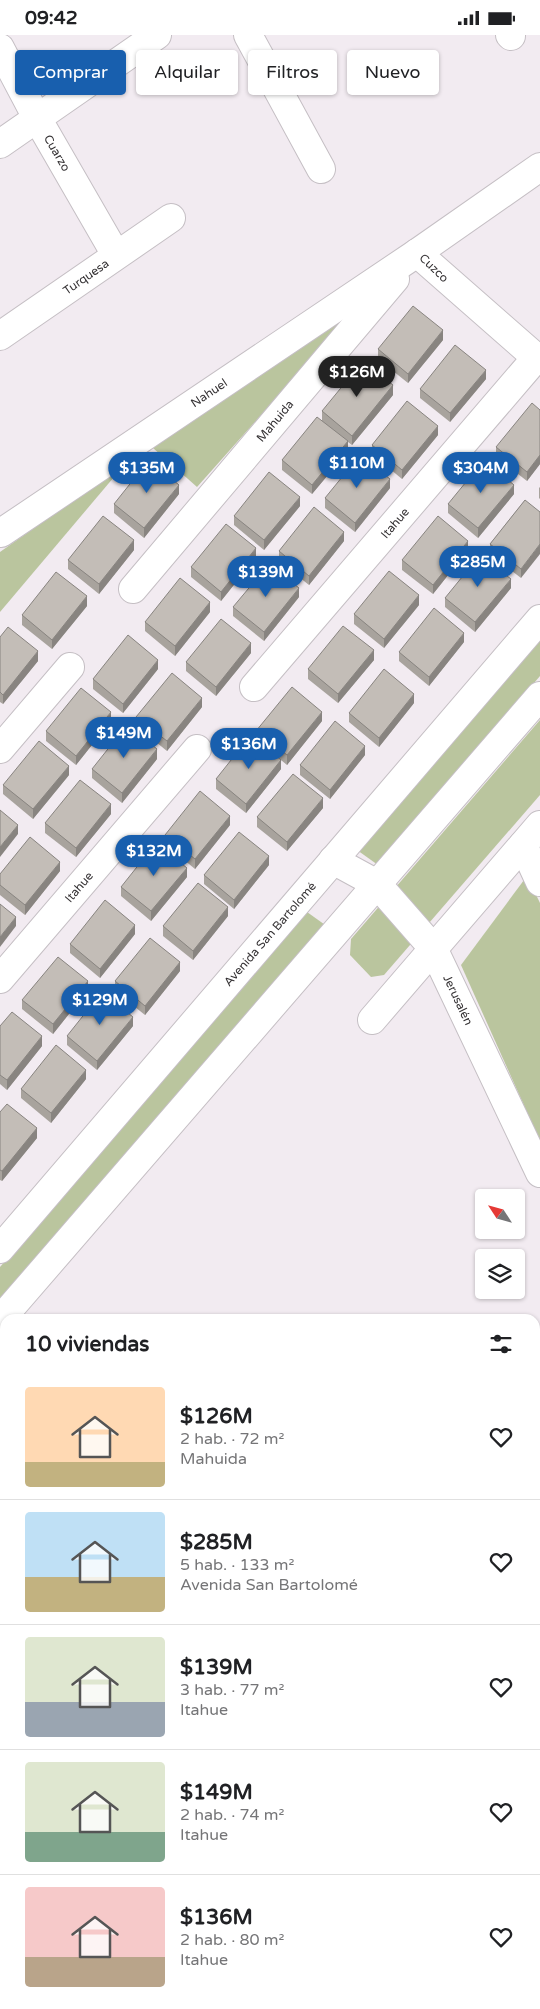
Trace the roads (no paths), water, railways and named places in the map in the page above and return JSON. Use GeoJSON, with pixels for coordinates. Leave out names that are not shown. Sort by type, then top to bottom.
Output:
{"type":"FeatureCollection","features":[{"type":"Feature","properties":{"kind":"street"},"geometry":{"type":"LineString","coordinates":[[0,144],[157,35]]}},
{"type":"Feature","properties":{"kind":"street"},"geometry":{"type":"LineString","coordinates":[[248,35],[321,169]]}},
{"type":"Feature","properties":{"kind":"street","name":"Cuarzo"},"geometry":{"type":"LineString","coordinates":[[0,48],[37,118],[116,255]]}},
{"type":"Feature","properties":{"kind":"street","name":"Cuzco"},"geometry":{"type":"LineString","coordinates":[[538,360],[416,253],[540,167]]}},
{"type":"Feature","properties":{"kind":"street","name":"Turquesa"},"geometry":{"type":"LineString","coordinates":[[0,336],[171,218]]}},
{"type":"Feature","properties":{"kind":"street","name":"Nahuel"},"geometry":{"type":"LineString","coordinates":[[1,533],[416,253]]}},
{"type":"Feature","properties":{"kind":"street","name":"Mahuida"},"geometry":{"type":"LineString","coordinates":[[133,589],[416,253]]}},
{"type":"Feature","properties":{"kind":"street","name":"Itahue"},"geometry":{"type":"LineString","coordinates":[[254,687],[538,360]]}},
{"type":"Feature","properties":{"kind":"street","name":"Avenida San Bartolomé"},"geometry":{"type":"LineString","coordinates":[[3,1240],[540,619]]}},
{"type":"Feature","properties":{"kind":"street"},"geometry":{"type":"LineString","coordinates":[[0,749],[70,667]]}},
{"type":"Feature","properties":{"kind":"street"},"geometry":{"type":"LineString","coordinates":[[5,1314],[540,696]]}},
{"type":"Feature","properties":{"kind":"street","name":"Itahue"},"geometry":{"type":"LineString","coordinates":[[0,979],[198,749]]}},
{"type":"Feature","properties":{"kind":"street"},"geometry":{"type":"LineString","coordinates":[[531,835],[540,882]]}},
{"type":"Feature","properties":{"kind":"street"},"geometry":{"type":"LineString","coordinates":[[372,1019],[531,835]]}},
{"type":"Feature","properties":{"kind":"street","name":"Jerusalén"},"geometry":{"type":"LineString","coordinates":[[333,860],[377,884],[433,948],[540,1173]]}}]}
